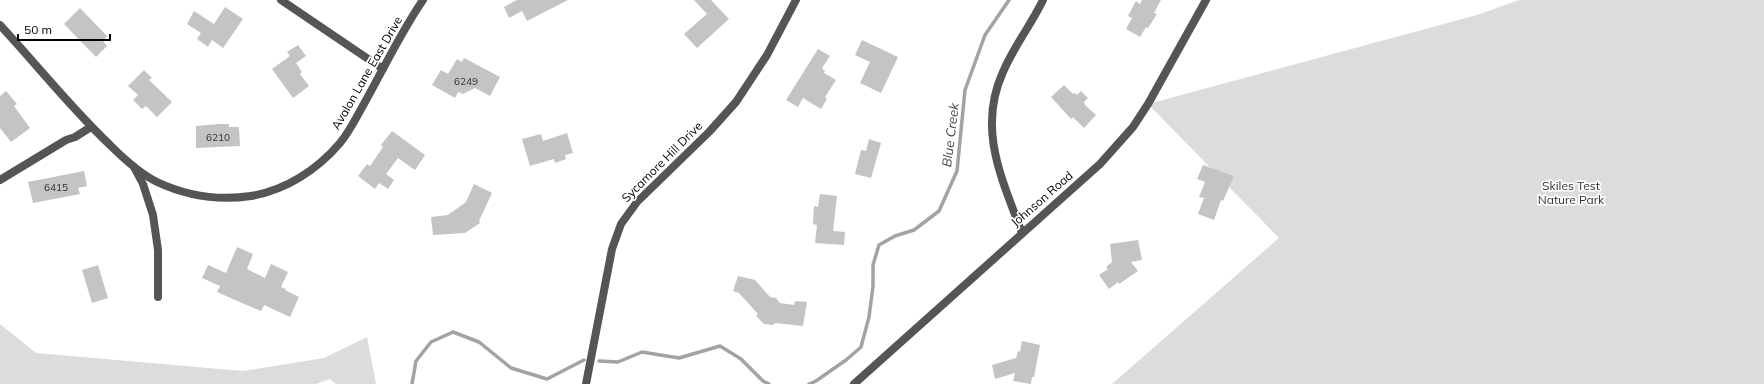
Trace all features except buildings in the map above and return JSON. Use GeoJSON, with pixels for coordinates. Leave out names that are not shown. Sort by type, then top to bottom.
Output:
{"type":"FeatureCollection","features":[{"type":"Feature","properties":{"kind":"street"},"geometry":{"type":"LineString","coordinates":[[281,0],[384,69]]}},
{"type":"Feature","properties":{"kind":"street","name":"Avalon Lane East Drive"},"geometry":{"type":"LineString","coordinates":[[0,25],[91,127],[134,167],[168,187],[189,194],[222,199],[240,198],[278,189],[308,173],[334,151],[351,128],[423,0]]}},
{"type":"Feature","properties":{"kind":"street","name":"Sycamore Hill Drive"},"geometry":{"type":"LineString","coordinates":[[586,384],[612,249],[621,224],[634,206],[736,102],[773,45],[796,0]]}},
{"type":"Feature","properties":{"kind":"street"},"geometry":{"type":"LineString","coordinates":[[1022,233],[996,160],[991,126],[992,109],[1003,70],[1043,0]]}},
{"type":"Feature","properties":{"kind":"street","name":"Johnson Road"},"geometry":{"type":"LineString","coordinates":[[854,384],[1100,164],[1133,127],[1148,104],[1206,0]]}},
{"type":"Feature","properties":{"kind":"street"},"geometry":{"type":"LineString","coordinates":[[0,180],[66,140],[75,137],[91,127]]}},
{"type":"Feature","properties":{"kind":"street"},"geometry":{"type":"LineString","coordinates":[[134,167],[143,184],[153,215],[158,250],[158,297]]}},
{"type":"Feature","properties":{"kind":"green space","name":"Skiles Test Nature Park"},"geometry":{"type":"Polygon","coordinates":[[[1519,0],[1764,0],[1764,384],[1112,384],[1279,238],[1148,104],[1477,15],[1519,0]]]}},
{"type":"Feature","properties":{"kind":"green space"},"geometry":{"type":"Polygon","coordinates":[[[0,324],[36,353],[243,371],[324,358],[367,337],[376,384],[336,384],[330,379],[316,384],[0,384],[0,324]]]}},
{"type":"Feature","properties":{"kind":"waterway","name":"Blue Creek"},"geometry":{"type":"LineString","coordinates":[[809,384],[816,381],[846,360],[861,347],[869,317],[873,286],[873,265],[879,245],[895,236],[914,230],[939,211],[957,171],[965,90],[985,35],[1009,0]]}},
{"type":"Feature","properties":{"kind":"waterway","name":"Blue Creek"},"geometry":{"type":"LineString","coordinates":[[412,384],[416,361],[431,342],[453,332],[479,342],[511,368],[547,379],[584,360]]}},
{"type":"Feature","properties":{"kind":"waterway","name":"Blue Creek"},"geometry":{"type":"LineString","coordinates":[[599,361],[618,362],[642,352],[679,358],[720,346],[741,359],[763,381],[769,384]]}}]}
